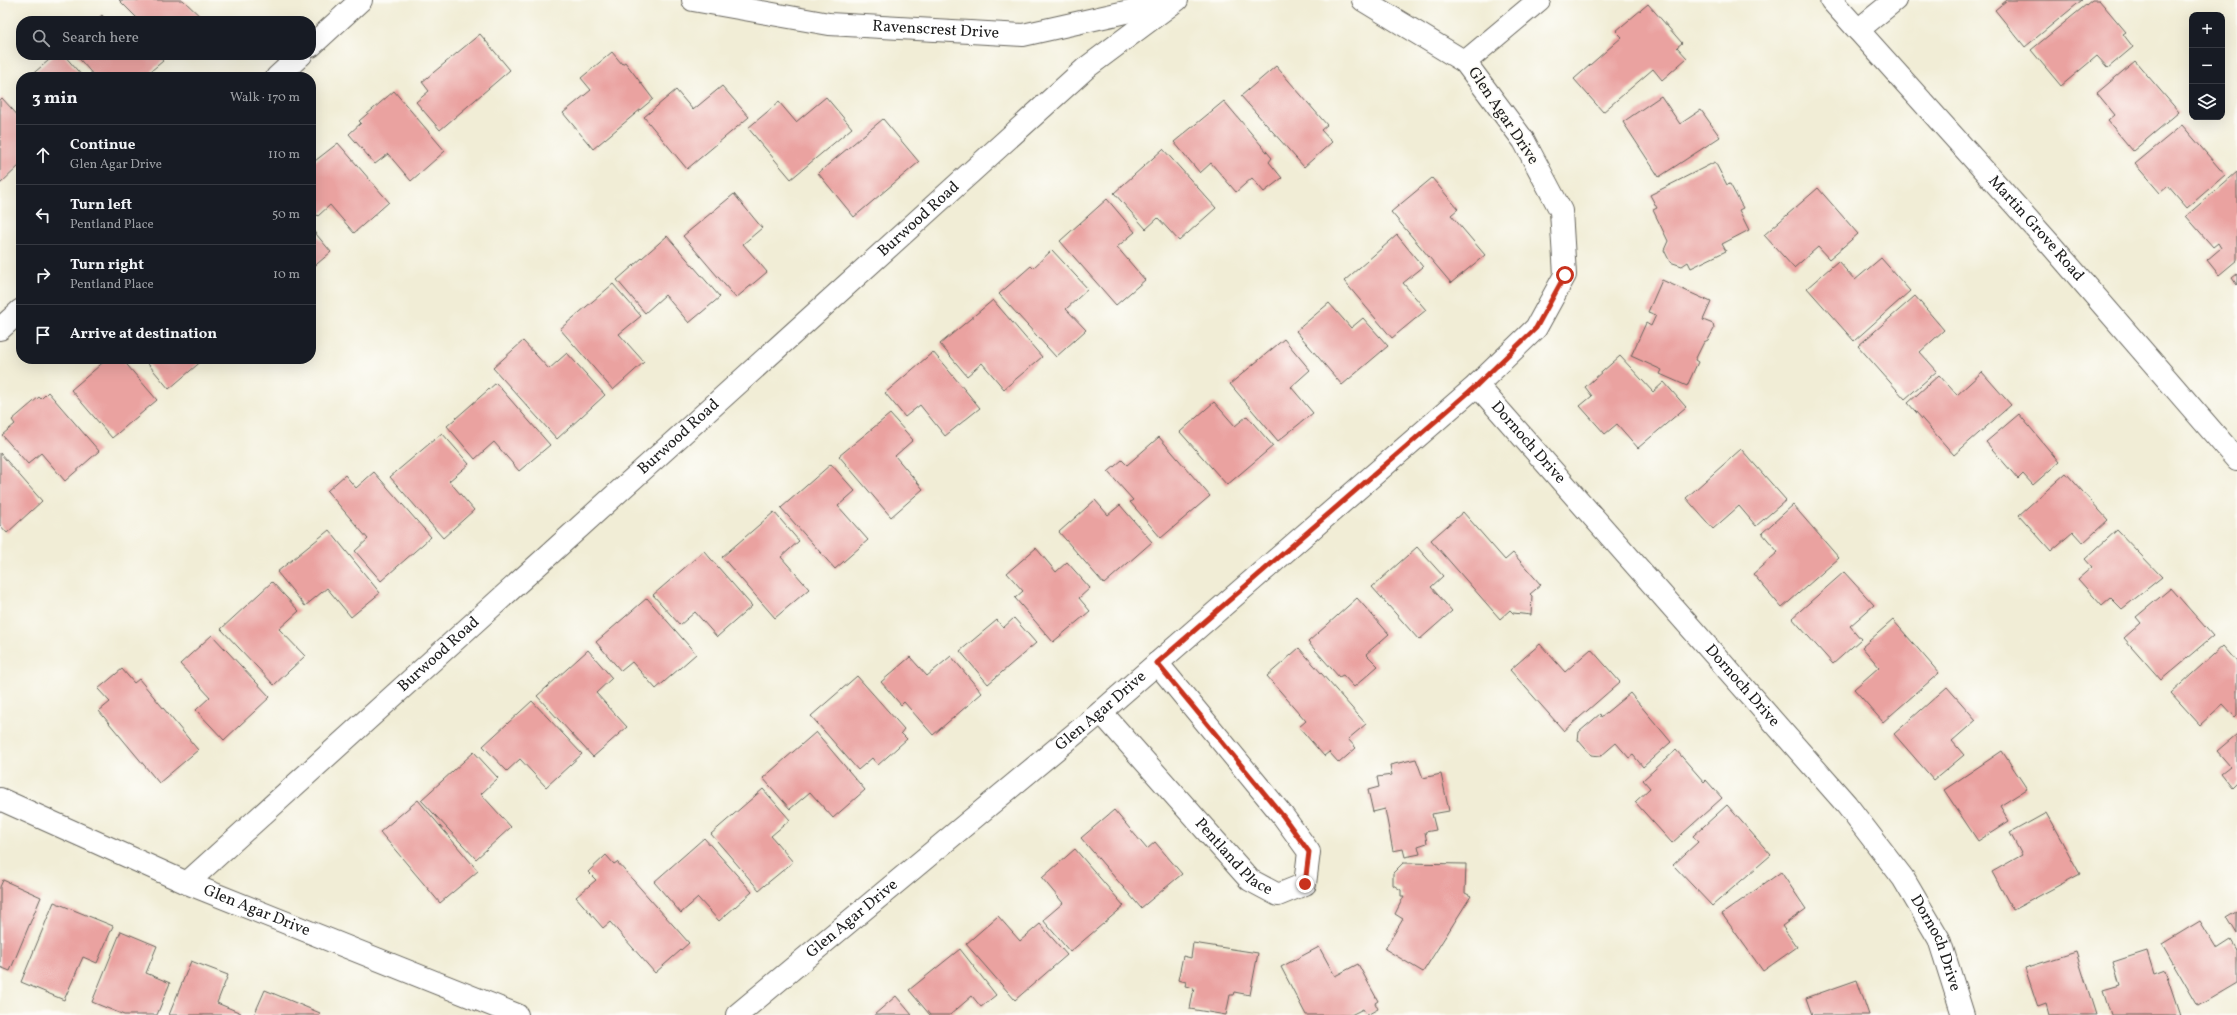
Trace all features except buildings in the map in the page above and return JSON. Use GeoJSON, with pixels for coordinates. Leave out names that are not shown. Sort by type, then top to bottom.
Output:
{"type":"FeatureCollection","features":[{"type":"Feature","properties":{"kind":"street"},"geometry":{"type":"LineString","coordinates":[[316,41],[361,0]]}},
{"type":"Feature","properties":{"kind":"street","name":"Ravenscrest Drive"},"geometry":{"type":"LineString","coordinates":[[693,0],[829,24],[1023,35],[1177,0]]}},
{"type":"Feature","properties":{"kind":"street","name":"Burwood Road"},"geometry":{"type":"LineString","coordinates":[[187,883],[1086,68],[1177,0]]}},
{"type":"Feature","properties":{"kind":"street"},"geometry":{"type":"LineString","coordinates":[[1363,0],[1465,62],[1539,0]]}},
{"type":"Feature","properties":{"kind":"street","name":"Martin Grove Road"},"geometry":{"type":"LineString","coordinates":[[1831,0],[2051,245],[2237,460]]}},
{"type":"Feature","properties":{"kind":"street"},"geometry":{"type":"LineString","coordinates":[[1858,30],[1896,0]]}},
{"type":"Feature","properties":{"kind":"street"},"geometry":{"type":"LineString","coordinates":[[282,72],[296,60]]}},
{"type":"Feature","properties":{"kind":"street","name":"Glen Agar Drive"},"geometry":{"type":"LineString","coordinates":[[737,1015],[1101,712],[1477,385],[1536,328],[1565,275],[1561,211],[1524,141],[1465,62]]}},
{"type":"Feature","properties":{"kind":"street"},"geometry":{"type":"LineString","coordinates":[[0,329],[16,315]]}},
{"type":"Feature","properties":{"kind":"street","name":"Dornoch Drive"},"geometry":{"type":"LineString","coordinates":[[1477,385],[1851,810],[1903,878],[1939,939],[1963,1015]]}},
{"type":"Feature","properties":{"kind":"street","name":"Pentland Place"},"geometry":{"type":"LineString","coordinates":[[1101,712],[1250,880],[1278,895],[1305,884],[1309,852],[1283,816],[1157,663]]}},
{"type":"Feature","properties":{"kind":"street","name":"Glen Agar Drive"},"geometry":{"type":"LineString","coordinates":[[0,799],[187,883],[517,1015]]}},
{"type":"Feature","properties":{"kind":"route"},"geometry":{"type":"LineString","coordinates":[[1305,884],[1309,852],[1283,816],[1157,663],[1477,385],[1536,328],[1565,275]]}}]}
